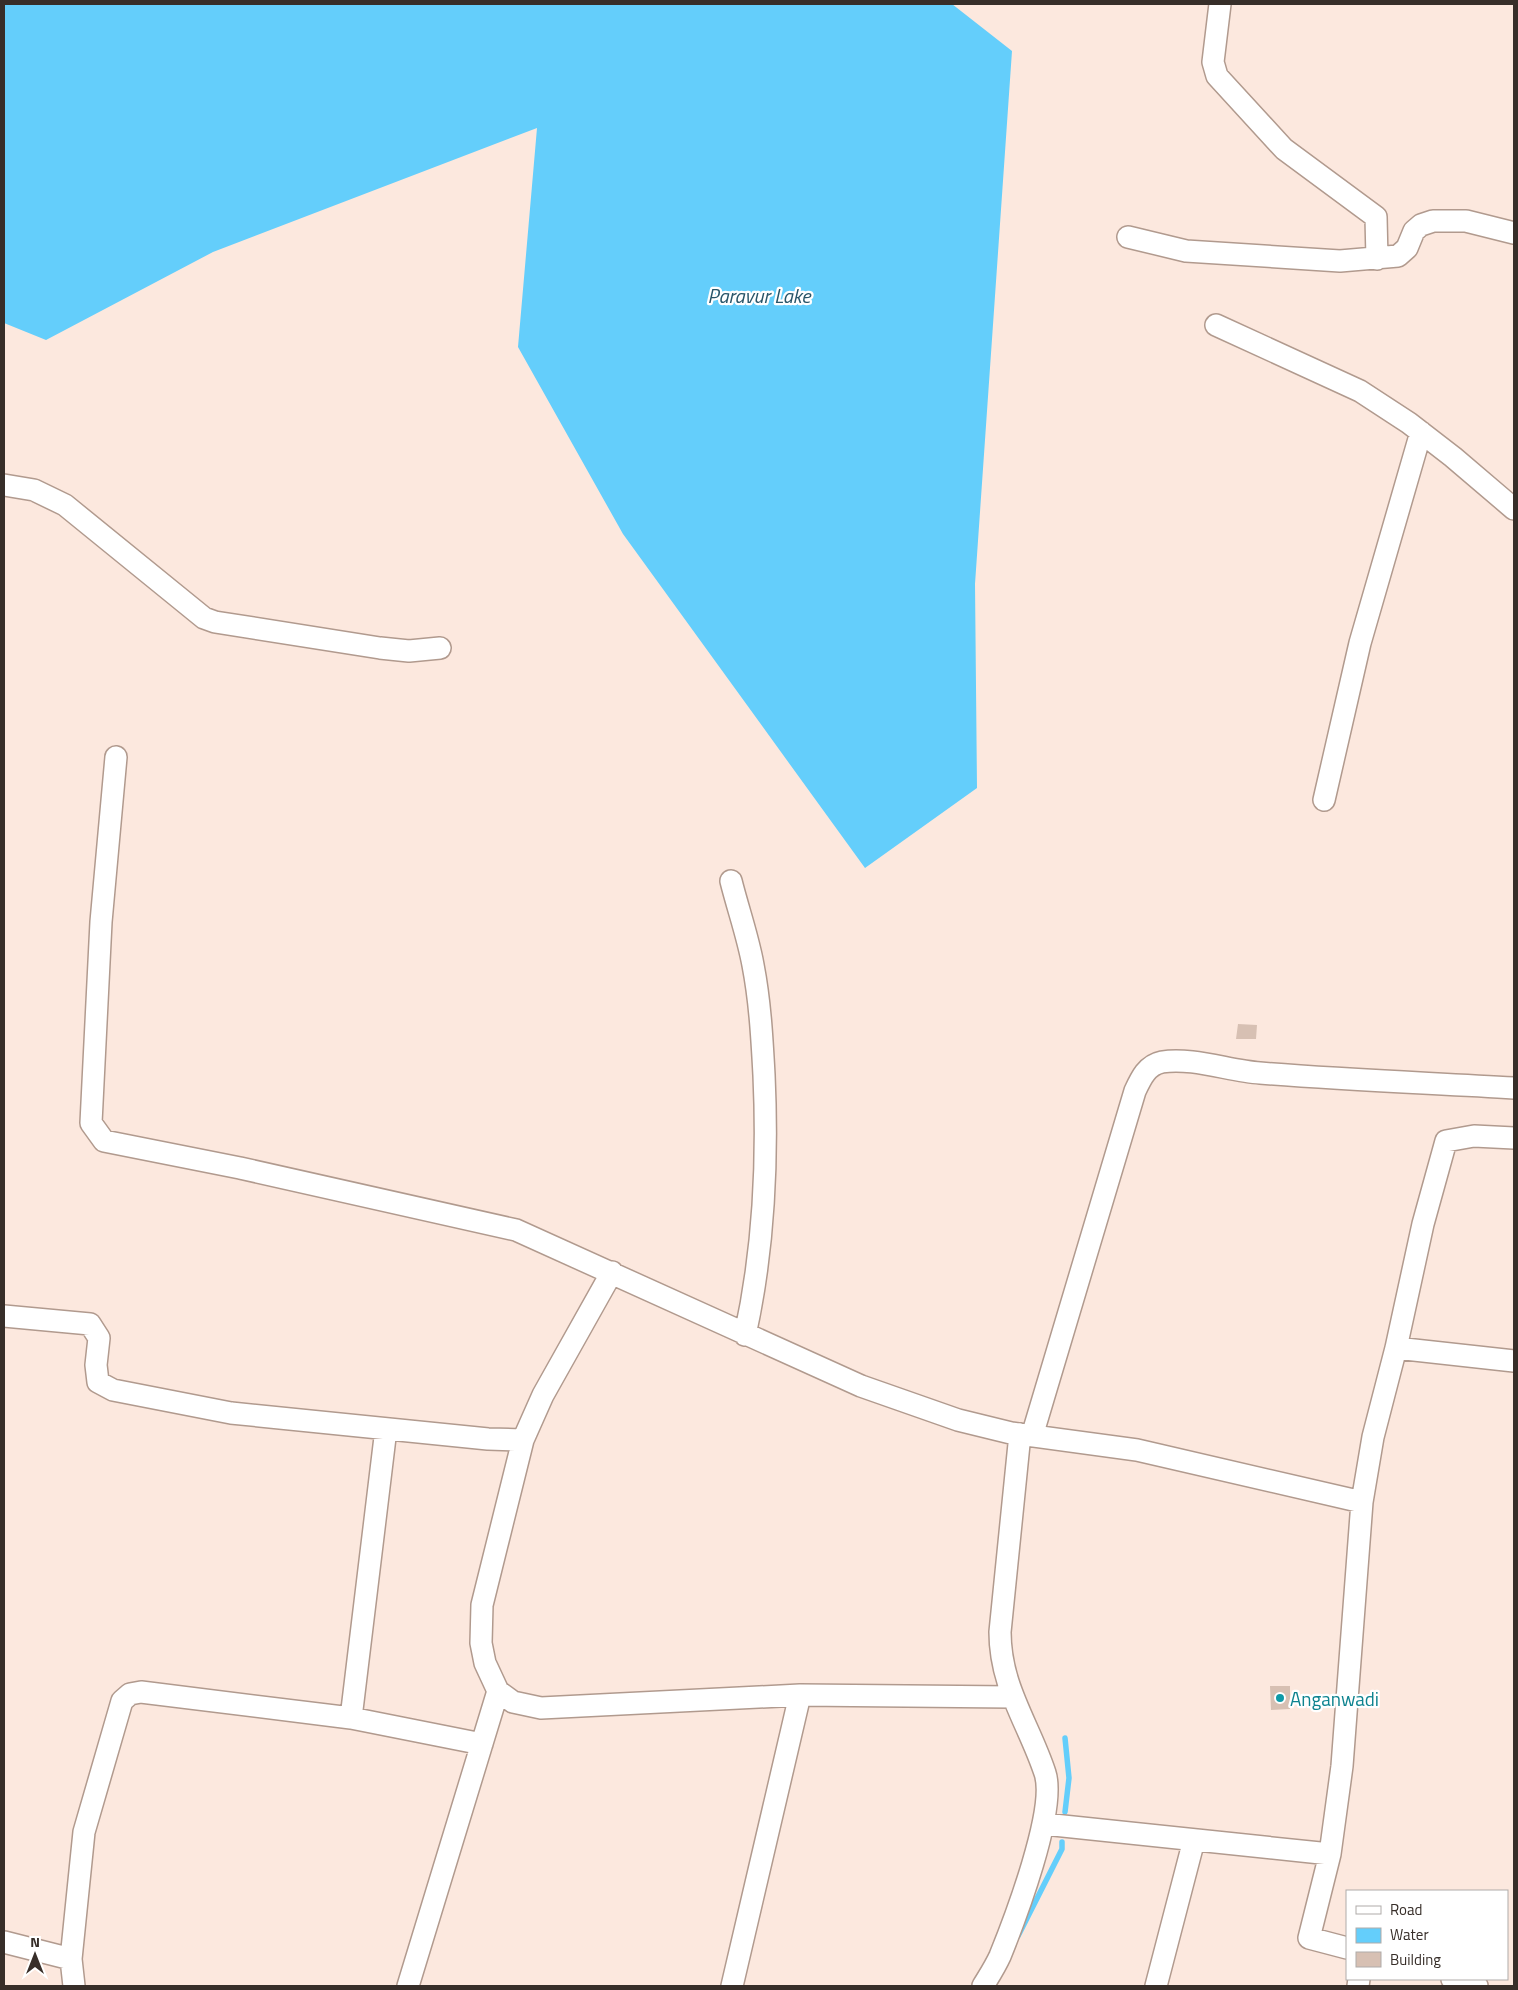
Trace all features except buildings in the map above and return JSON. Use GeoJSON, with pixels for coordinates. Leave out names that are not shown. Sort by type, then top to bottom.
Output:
{"type":"FeatureCollection","features":[{"type":"Feature","properties":{"kind":"street"},"geometry":{"type":"LineString","coordinates":[[1220,4],[1213,62],[1217,76],[1284,149],[1376,217],[1377,259]]}},
{"type":"Feature","properties":{"kind":"street"},"geometry":{"type":"LineString","coordinates":[[1128,237],[1186,251],[1340,261],[1398,256],[1407,248],[1414,231],[1421,225],[1433,220],[1466,221],[1514,233]]}},
{"type":"Feature","properties":{"kind":"street"},"geometry":{"type":"LineString","coordinates":[[1216,325],[1360,391],[1454,456],[1514,509]]}},
{"type":"Feature","properties":{"kind":"street"},"geometry":{"type":"LineString","coordinates":[[1324,800],[1360,643],[1421,432]]}},
{"type":"Feature","properties":{"kind":"street"},"geometry":{"type":"LineString","coordinates":[[4,485],[34,490],[65,505],[204,618],[215,622],[380,648],[409,651],[440,648]]}},
{"type":"Feature","properties":{"kind":"street"},"geometry":{"type":"LineString","coordinates":[[116,757],[101,922],[91,1124],[98,1136],[112,1144],[240,1168],[516,1230],[861,1386],[958,1420],[1026,1435],[1137,1450],[1362,1502]]}},
{"type":"Feature","properties":{"kind":"street"},"geometry":{"type":"LineString","coordinates":[[731,881],[753,965],[758,998],[767,1144],[758,1265],[746,1335]]}},
{"type":"Feature","properties":{"kind":"street"},"geometry":{"type":"LineString","coordinates":[[983,1986],[999,1958],[1044,1824],[1048,1797],[1046,1774],[1012,1697],[1000,1654],[1000,1632],[1026,1435],[1135,1091],[1142,1076],[1150,1067],[1161,1062],[1176,1061],[1258,1073],[1514,1088]]}},
{"type":"Feature","properties":{"kind":"street"},"geometry":{"type":"LineString","coordinates":[[1346,1948],[1308,1938],[1330,1854],[1343,1757],[1362,1502],[1373,1437],[1396,1348],[1423,1224],[1446,1141],[1474,1136],[1514,1138]]}},
{"type":"Feature","properties":{"kind":"street"},"geometry":{"type":"LineString","coordinates":[[612,1272],[543,1395],[523,1440],[482,1605],[481,1642],[485,1664],[498,1691],[512,1702],[541,1708],[800,1695],[1012,1697]]}},
{"type":"Feature","properties":{"kind":"street"},"geometry":{"type":"LineString","coordinates":[[4,1316],[90,1324],[99,1338],[96,1365],[98,1382],[113,1390],[231,1413],[488,1439],[523,1440]]}},
{"type":"Feature","properties":{"kind":"street"},"geometry":{"type":"LineString","coordinates":[[1396,1348],[1514,1361]]}},
{"type":"Feature","properties":{"kind":"street"},"geometry":{"type":"LineString","coordinates":[[351,1718],[386,1429]]}},
{"type":"Feature","properties":{"kind":"street"},"geometry":{"type":"LineString","coordinates":[[408,1986],[498,1691]]}},
{"type":"Feature","properties":{"kind":"street"},"geometry":{"type":"LineString","coordinates":[[74,1986],[71,1959],[84,1832],[125,1697],[130,1694],[141,1692],[351,1718],[482,1744]]}},
{"type":"Feature","properties":{"kind":"street"},"geometry":{"type":"LineString","coordinates":[[732,1986],[800,1695]]}},
{"type":"Feature","properties":{"kind":"street"},"geometry":{"type":"LineString","coordinates":[[1044,1824],[1330,1854]]}},
{"type":"Feature","properties":{"kind":"street"},"geometry":{"type":"LineString","coordinates":[[1156,1986],[1194,1840]]}},
{"type":"Feature","properties":{"kind":"street"},"geometry":{"type":"LineString","coordinates":[[4,1942],[71,1959]]}},
{"type":"Feature","properties":{"kind":"street"},"geometry":{"type":"LineString","coordinates":[[1456,1980],[1477,1986]]}},
{"type":"Feature","properties":{"kind":"water","name":"Paravur Lake"},"geometry":{"type":"Polygon","coordinates":[[[4,4],[952,4],[1012,51],[975,584],[977,788],[865,868],[623,534],[518,347],[537,128],[213,252],[46,340],[4,323],[4,4]]]}},
{"type":"Feature","properties":{"kind":"waterway"},"geometry":{"type":"LineString","coordinates":[[1065,1738],[1069,1778],[1065,1812]]}},
{"type":"Feature","properties":{"kind":"waterway"},"geometry":{"type":"LineString","coordinates":[[1018,1936],[1062,1849],[1062,1842]]}},
{"type":"Feature","properties":{"kind":"place","name":"Anganwadi"},"geometry":{"type":"Point","coordinates":[1280,1698]}}]}
